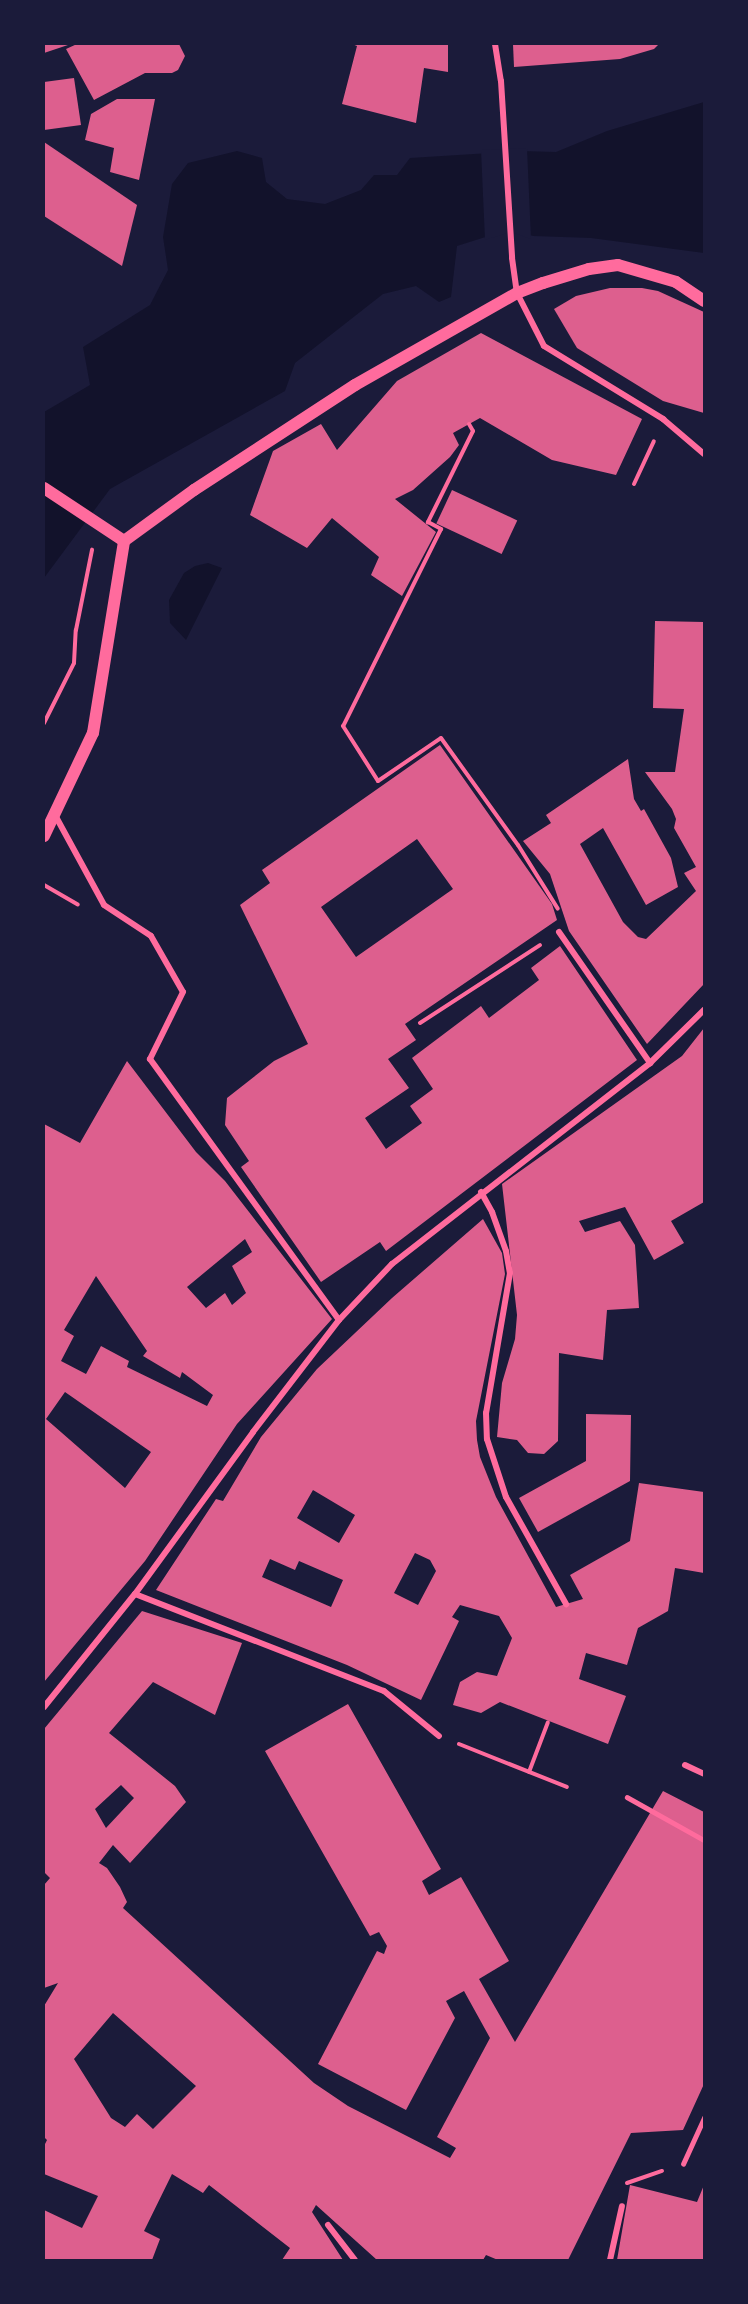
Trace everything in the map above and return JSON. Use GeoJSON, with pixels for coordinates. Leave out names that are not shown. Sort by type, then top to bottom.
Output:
{"type":"FeatureCollection","features":[{"type":"Feature","properties":{"kind":"main road"},"geometry":{"type":"LineString","coordinates":[[44,836],[93,733],[124,541],[200,486],[355,385],[517,293],[589,269],[618,265],[676,282],[705,301]]}},
{"type":"Feature","properties":{"kind":"main road"},"geometry":{"type":"LineString","coordinates":[[44,488],[124,541]]}},
{"type":"Feature","properties":{"kind":"street"},"geometry":{"type":"LineString","coordinates":[[495,44],[501,81],[512,258],[517,293],[544,346],[663,419],[705,454]]}},
{"type":"Feature","properties":{"kind":"street"},"geometry":{"type":"LineString","coordinates":[[55,815],[104,905],[151,936],[183,992],[150,1059],[339,1320]]}},
{"type":"Feature","properties":{"kind":"street"},"geometry":{"type":"LineString","coordinates":[[560,932],[650,1063]]}},
{"type":"Feature","properties":{"kind":"street"},"geometry":{"type":"LineString","coordinates":[[44,1707],[135,1594],[253,1432],[339,1320],[392,1264],[481,1192],[650,1063],[705,1010]]}},
{"type":"Feature","properties":{"kind":"street"},"geometry":{"type":"LineString","coordinates":[[481,1192],[492,1212],[506,1251],[510,1273],[486,1413],[487,1439],[506,1497],[566,1604]]}},
{"type":"Feature","properties":{"kind":"street"},"geometry":{"type":"LineString","coordinates":[[135,1594],[384,1691],[439,1736]]}},
{"type":"Feature","properties":{"kind":"street"},"geometry":{"type":"LineString","coordinates":[[685,1765],[705,1774]]}},
{"type":"Feature","properties":{"kind":"street"},"geometry":{"type":"LineString","coordinates":[[610,2260],[622,2206]]}},
{"type":"Feature","properties":{"kind":"street"},"geometry":{"type":"LineString","coordinates":[[328,2225],[355,2260]]}},
{"type":"Feature","properties":{"kind":"lane"},"geometry":{"type":"LineString","coordinates":[[627,1797],[705,1840]]}},
{"type":"Feature","properties":{"kind":"lane"},"geometry":{"type":"LineString","coordinates":[[682,2164],[705,2118]]}},
{"type":"Feature","properties":{"kind":"path"},"geometry":{"type":"LineString","coordinates":[[420,1023],[560,932],[561,922],[556,905],[518,845],[441,738],[378,781],[344,726],[441,529],[428,522],[473,431],[469,424]]}},
{"type":"Feature","properties":{"kind":"path"},"geometry":{"type":"LineString","coordinates":[[634,484],[652,444]]}},
{"type":"Feature","properties":{"kind":"path"},"geometry":{"type":"LineString","coordinates":[[44,723],[74,663],[76,630],[97,525]]}},
{"type":"Feature","properties":{"kind":"path"},"geometry":{"type":"LineString","coordinates":[[529,1772],[548,1722]]}},
{"type":"Feature","properties":{"kind":"path"},"geometry":{"type":"LineString","coordinates":[[439,1736],[567,1787]]}},
{"type":"Feature","properties":{"kind":"path"},"geometry":{"type":"LineString","coordinates":[[622,2206],[628,2182],[682,2164]]}},
{"type":"Feature","properties":{"kind":"shaded area"},"geometry":{"type":"Polygon","coordinates":[[[704,102],[704,253],[591,238],[533,236],[511,229],[457,246],[451,297],[439,302],[416,286],[383,294],[295,363],[285,391],[110,489],[44,578],[44,412],[90,385],[83,347],[150,305],[168,270],[163,237],[172,184],[188,163],[237,151],[262,158],[266,182],[287,199],[325,204],[361,190],[374,175],[397,175],[410,158],[520,151],[556,152],[607,131],[704,102]]]}},
{"type":"Feature","properties":{"kind":"shaded area"},"geometry":{"type":"Polygon","coordinates":[[[208,563],[222,568],[186,640],[170,623],[169,600],[184,573],[195,566],[208,563]]]}},
{"type":"Feature","properties":{"kind":"pier"},"geometry":{"type":"Polygon","coordinates":[[[527,148],[531,239],[511,232],[485,240],[481,150],[527,148]]]}},
{"type":"Feature","properties":{"kind":"building"},"geometry":{"type":"Polygon","coordinates":[[[44,44],[71,44],[44,53],[44,44]]]}},
{"type":"Feature","properties":{"kind":"building"},"geometry":{"type":"Polygon","coordinates":[[[77,44],[179,44],[185,56],[178,70],[172,73],[145,73],[94,100],[66,49],[77,44]]]}},
{"type":"Feature","properties":{"kind":"building"},"geometry":{"type":"Polygon","coordinates":[[[352,44],[448,44],[448,72],[424,68],[416,123],[342,104],[357,46],[352,44]]]}},
{"type":"Feature","properties":{"kind":"building"},"geometry":{"type":"Polygon","coordinates":[[[513,44],[659,44],[654,49],[620,59],[514,67],[513,44]]]}},
{"type":"Feature","properties":{"kind":"building"},"geometry":{"type":"Polygon","coordinates":[[[74,78],[81,125],[44,130],[44,82],[74,78]]]}},
{"type":"Feature","properties":{"kind":"building"},"geometry":{"type":"Polygon","coordinates":[[[117,99],[155,99],[139,180],[110,172],[114,148],[85,140],[91,114],[117,99]]]}},
{"type":"Feature","properties":{"kind":"building"},"geometry":{"type":"Polygon","coordinates":[[[44,142],[137,205],[122,266],[44,216],[44,142]]]}},
{"type":"Feature","properties":{"kind":"building"},"geometry":{"type":"Polygon","coordinates":[[[610,288],[642,288],[658,291],[704,312],[704,413],[663,401],[577,348],[554,309],[576,296],[610,288]]]}},
{"type":"Feature","properties":{"kind":"building"},"geometry":{"type":"Polygon","coordinates":[[[481,333],[642,419],[616,475],[552,460],[480,418],[453,433],[459,445],[450,457],[413,490],[395,499],[436,532],[402,596],[371,575],[379,557],[332,518],[307,548],[250,515],[273,451],[321,424],[337,450],[397,381],[481,333]]]}},
{"type":"Feature","properties":{"kind":"building"},"geometry":{"type":"Polygon","coordinates":[[[452,490],[517,520],[502,554],[436,524],[452,490]]]}},
{"type":"Feature","properties":{"kind":"building"},"geometry":{"type":"Polygon","coordinates":[[[655,621],[704,622],[704,984],[647,1044],[569,931],[550,874],[523,841],[551,823],[546,815],[628,759],[634,799],[641,811],[644,809],[671,858],[678,887],[646,905],[603,828],[580,844],[623,922],[638,937],[646,939],[696,891],[684,873],[696,867],[674,828],[676,819],[672,809],[645,772],[675,772],[684,709],[653,708],[655,621]]]}},
{"type":"Feature","properties":{"kind":"building"},"geometry":{"type":"Polygon","coordinates":[[[440,745],[552,904],[557,920],[405,1024],[416,1040],[388,1059],[409,1088],[365,1118],[386,1149],[422,1123],[410,1106],[433,1089],[412,1058],[481,1006],[489,1018],[539,980],[531,968],[560,946],[637,1060],[386,1251],[380,1242],[321,1282],[241,1167],[249,1161],[225,1125],[227,1098],[274,1061],[308,1044],[240,905],[270,883],[262,870],[440,745]],[[417,839],[321,907],[356,957],[453,889],[417,839]]]}},
{"type":"Feature","properties":{"kind":"building"},"geometry":{"type":"Polygon","coordinates":[[[704,1028],[704,1202],[671,1221],[684,1243],[654,1260],[625,1207],[579,1221],[585,1232],[620,1221],[635,1245],[639,1308],[607,1310],[603,1360],[559,1353],[558,1441],[544,1454],[528,1453],[517,1440],[497,1437],[502,1383],[515,1339],[517,1315],[502,1184],[682,1056],[704,1028]]]}},
{"type":"Feature","properties":{"kind":"building"},"geometry":{"type":"Polygon","coordinates":[[[127,1061],[196,1152],[225,1181],[332,1319],[237,1424],[145,1561],[44,1682],[44,1124],[80,1143],[127,1061]],[[245,1239],[187,1287],[206,1308],[225,1293],[232,1305],[246,1293],[232,1266],[252,1252],[245,1239]],[[96,1276],[64,1330],[74,1336],[61,1361],[86,1374],[101,1346],[129,1361],[127,1367],[207,1406],[213,1395],[182,1372],[180,1378],[143,1356],[147,1351],[96,1276]],[[65,1392],[46,1419],[125,1488],[151,1452],[65,1392]]]}},
{"type":"Feature","properties":{"kind":"building"},"geometry":{"type":"Polygon","coordinates":[[[483,1219],[502,1253],[505,1274],[476,1421],[480,1457],[496,1497],[556,1607],[583,1599],[570,1575],[630,1541],[639,1483],[704,1492],[704,1573],[675,1568],[668,1611],[638,1628],[627,1665],[586,1653],[579,1679],[626,1696],[608,1744],[500,1702],[481,1713],[453,1705],[460,1682],[477,1672],[497,1676],[512,1638],[499,1616],[460,1605],[452,1617],[459,1621],[421,1700],[347,1665],[156,1590],[216,1499],[223,1501],[261,1437],[317,1369],[392,1298],[483,1219]],[[313,1490],[297,1518],[339,1543],[355,1515],[313,1490]],[[415,1553],[394,1593],[418,1605],[436,1571],[430,1560],[415,1553]],[[270,1559],[262,1577],[331,1607],[343,1580],[299,1561],[295,1570],[270,1559]]]}},
{"type":"Feature","properties":{"kind":"building"},"geometry":{"type":"Polygon","coordinates":[[[586,1414],[631,1415],[630,1481],[538,1532],[519,1498],[586,1461],[586,1414]]]}},
{"type":"Feature","properties":{"kind":"building"},"geometry":{"type":"Polygon","coordinates":[[[142,1611],[242,1643],[215,1715],[153,1682],[109,1733],[175,1786],[186,1802],[130,1863],[113,1845],[99,1863],[107,1868],[120,1887],[127,1902],[123,1908],[314,2083],[348,2106],[450,2158],[456,2148],[437,2137],[490,2038],[464,1991],[446,2001],[455,2018],[406,2110],[318,2064],[377,1951],[384,1954],[387,1946],[379,1932],[370,1936],[265,1751],[348,1704],[441,1869],[422,1881],[429,1895],[461,1877],[509,1961],[479,1979],[515,2042],[663,1791],[704,1812],[704,2084],[683,2130],[631,2133],[568,2260],[498,2260],[486,2255],[483,2260],[377,2260],[316,2205],[312,2212],[343,2260],[282,2260],[290,2248],[209,2185],[203,2193],[172,2174],[144,2231],[160,2239],[152,2260],[44,2260],[44,2210],[82,2228],[98,2196],[44,2174],[44,2146],[47,2140],[44,2137],[44,2006],[58,1983],[44,1988],[44,1885],[50,1878],[44,1872],[44,1729],[142,1611]],[[121,1785],[95,1809],[106,1828],[134,1798],[121,1785]],[[113,2013],[74,2059],[111,2118],[125,2127],[137,2114],[153,2129],[196,2086],[113,2013]]]}},
{"type":"Feature","properties":{"kind":"building"},"geometry":{"type":"Polygon","coordinates":[[[630,2185],[697,2202],[704,2185],[704,2260],[617,2260],[630,2185]]]}}]}
